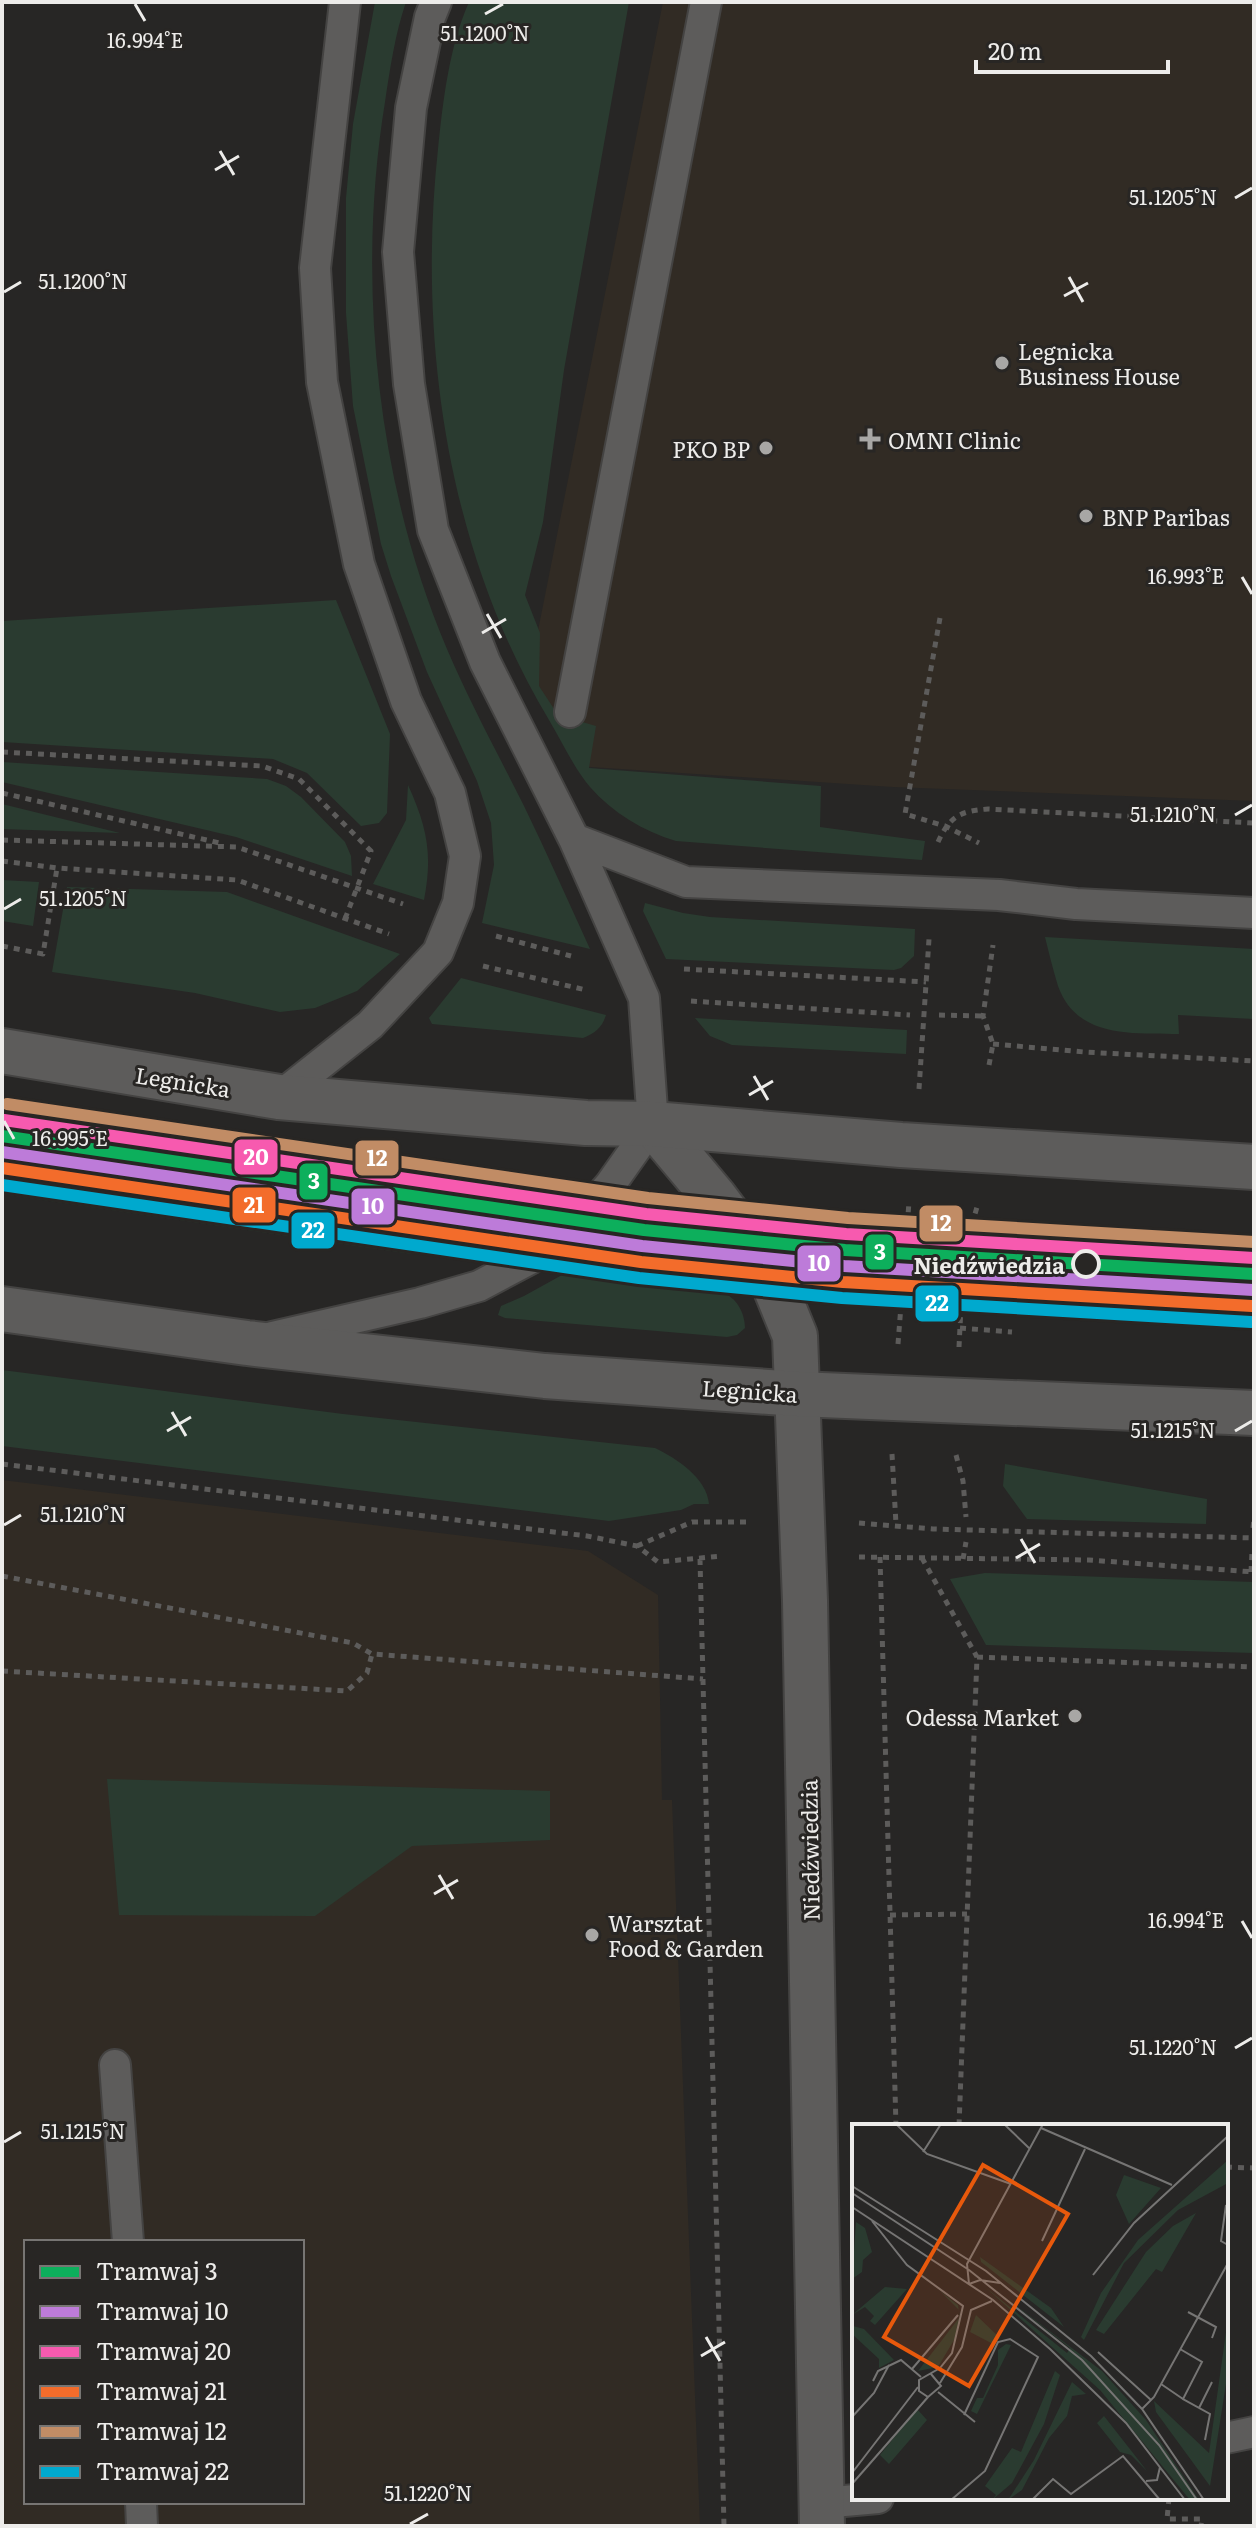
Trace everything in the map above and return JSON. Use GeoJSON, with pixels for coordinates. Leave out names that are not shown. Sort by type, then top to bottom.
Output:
{"type":"FeatureCollection","features":[{"type":"Feature","properties":{"kind":"main road","name":"Legnicka"},"geometry":{"type":"LineString","coordinates":[[2,1051],[279,1097],[586,1123],[653,1124],[901,1145],[1254,1167]]}},
{"type":"Feature","properties":{"kind":"main road","name":"Niedźwiedzia"},"geometry":{"type":"LineString","coordinates":[[653,1124],[767,1267],[795,1336],[805,1601],[822,2515]]}},
{"type":"Feature","properties":{"kind":"main road","name":"Legnicka"},"geometry":{"type":"LineString","coordinates":[[2,1309],[247,1343],[545,1376],[798,1394],[1254,1413]]}},
{"type":"Feature","properties":{"kind":"lane"},"geometry":{"type":"LineString","coordinates":[[279,1097],[370,1025],[438,952],[458,903],[465,856],[450,793],[406,701],[359,564],[322,382],[315,268],[345,2]]}},
{"type":"Feature","properties":{"kind":"lane"},"geometry":{"type":"LineString","coordinates":[[436,2],[411,108],[398,252],[409,384],[433,530],[485,662],[574,839],[644,998],[653,1124]]}},
{"type":"Feature","properties":{"kind":"lane"},"geometry":{"type":"LineString","coordinates":[[570,712],[706,2]]}},
{"type":"Feature","properties":{"kind":"lane"},"geometry":{"type":"LineString","coordinates":[[574,839],[686,882],[999,895],[1076,904],[1254,913]]}},
{"type":"Feature","properties":{"kind":"lane","name":"Legnicka"},"geometry":{"type":"LineString","coordinates":[[247,1343],[420,1303],[479,1286],[558,1244],[610,1185],[653,1124]]}},
{"type":"Feature","properties":{"kind":"lane"},"geometry":{"type":"LineString","coordinates":[[115,2065],[128,2240]]}},
{"type":"Feature","properties":{"kind":"lane"},"geometry":{"type":"LineString","coordinates":[[1228,2438],[1254,2432]]}},
{"type":"Feature","properties":{"kind":"lane"},"geometry":{"type":"LineString","coordinates":[[822,2515],[871,2500]]}},
{"type":"Feature","properties":{"kind":"lane"},"geometry":{"type":"LineString","coordinates":[[141,2504],[142,2526]]}},
{"type":"Feature","properties":{"kind":"path"},"geometry":{"type":"LineString","coordinates":[[940,618],[905,814],[945,826],[979,843],[992,845]]}},
{"type":"Feature","properties":{"kind":"path"},"geometry":{"type":"LineString","coordinates":[[2,752],[262,766],[299,779],[371,851],[345,919]]}},
{"type":"Feature","properties":{"kind":"path"},"geometry":{"type":"LineString","coordinates":[[2,793],[237,847],[410,907]]}},
{"type":"Feature","properties":{"kind":"path"},"geometry":{"type":"LineString","coordinates":[[935,850],[945,826],[964,811],[1008,809],[1254,823]]}},
{"type":"Feature","properties":{"kind":"path"},"geometry":{"type":"LineString","coordinates":[[2,840],[237,847]]}},
{"type":"Feature","properties":{"kind":"path"},"geometry":{"type":"LineString","coordinates":[[2,861],[57,868],[237,880],[396,937]]}},
{"type":"Feature","properties":{"kind":"path"},"geometry":{"type":"LineString","coordinates":[[2,946],[43,954],[57,868]]}},
{"type":"Feature","properties":{"kind":"path"},"geometry":{"type":"LineString","coordinates":[[921,1060],[930,924]]}},
{"type":"Feature","properties":{"kind":"path"},"geometry":{"type":"LineString","coordinates":[[493,936],[582,958]]}},
{"type":"Feature","properties":{"kind":"path"},"geometry":{"type":"LineString","coordinates":[[989,1065],[993,1044],[983,1016],[993,942]]}},
{"type":"Feature","properties":{"kind":"path"},"geometry":{"type":"LineString","coordinates":[[478,965],[593,991]]}},
{"type":"Feature","properties":{"kind":"path"},"geometry":{"type":"LineString","coordinates":[[682,968],[926,982]]}},
{"type":"Feature","properties":{"kind":"path"},"geometry":{"type":"LineString","coordinates":[[678,1000],[910,1015]]}},
{"type":"Feature","properties":{"kind":"path"},"geometry":{"type":"LineString","coordinates":[[939,1015],[983,1016]]}},
{"type":"Feature","properties":{"kind":"path"},"geometry":{"type":"LineString","coordinates":[[993,1044],[1254,1061]]}},
{"type":"Feature","properties":{"kind":"path"},"geometry":{"type":"LineString","coordinates":[[898,1353],[910,1195]]}},
{"type":"Feature","properties":{"kind":"path"},"geometry":{"type":"LineString","coordinates":[[965,1248],[979,1199]]}},
{"type":"Feature","properties":{"kind":"path"},"geometry":{"type":"LineString","coordinates":[[972,1224],[1020,1227]]}},
{"type":"Feature","properties":{"kind":"path"},"geometry":{"type":"LineString","coordinates":[[958,1356],[961,1307]]}},
{"type":"Feature","properties":{"kind":"path"},"geometry":{"type":"LineString","coordinates":[[960,1328],[1012,1332]]}},
{"type":"Feature","properties":{"kind":"path"},"geometry":{"type":"LineString","coordinates":[[955,1449],[963,1481],[966,1517]]}},
{"type":"Feature","properties":{"kind":"path"},"geometry":{"type":"LineString","coordinates":[[2,1464],[587,1536],[637,1546],[658,1562],[722,1556]]}},
{"type":"Feature","properties":{"kind":"path"},"geometry":{"type":"LineString","coordinates":[[891,1466],[896,1524]]}},
{"type":"Feature","properties":{"kind":"path"},"geometry":{"type":"LineString","coordinates":[[1253,1528],[1254,1518]]}},
{"type":"Feature","properties":{"kind":"path"},"geometry":{"type":"LineString","coordinates":[[637,1546],[692,1522],[721,1522]]}},
{"type":"Feature","properties":{"kind":"path"},"geometry":{"type":"LineString","coordinates":[[848,1523],[933,1529],[1254,1538]]}},
{"type":"Feature","properties":{"kind":"path"},"geometry":{"type":"LineString","coordinates":[[963,1559],[966,1542]]}},
{"type":"Feature","properties":{"kind":"path"},"geometry":{"type":"LineString","coordinates":[[847,1556],[1089,1560],[1252,1572],[1252,1551]]}},
{"type":"Feature","properties":{"kind":"path"},"geometry":{"type":"LineString","coordinates":[[880,1557],[896,2124]]}},
{"type":"Feature","properties":{"kind":"path"},"geometry":{"type":"LineString","coordinates":[[922,1558],[977,1657],[959,2124]]}},
{"type":"Feature","properties":{"kind":"path"},"geometry":{"type":"LineString","coordinates":[[700,1559],[724,2526]]}},
{"type":"Feature","properties":{"kind":"path"},"geometry":{"type":"LineString","coordinates":[[2,1576],[353,1643],[372,1654],[703,1679]]}},
{"type":"Feature","properties":{"kind":"path"},"geometry":{"type":"LineString","coordinates":[[2,1671],[347,1691],[367,1673],[372,1654]]}},
{"type":"Feature","properties":{"kind":"path"},"geometry":{"type":"LineString","coordinates":[[977,1657],[1254,1667]]}},
{"type":"Feature","properties":{"kind":"path"},"geometry":{"type":"LineString","coordinates":[[890,1915],[967,1914]]}},
{"type":"Feature","properties":{"kind":"path"},"geometry":{"type":"LineString","coordinates":[[1228,2167],[1254,2168]]}},
{"type":"Feature","properties":{"kind":"path"},"geometry":{"type":"LineString","coordinates":[[1169,2500],[1167,2519],[1202,2519],[1201,2526]]}},
{"type":"Feature","properties":{"kind":"shaded area"},"geometry":{"type":"Polygon","coordinates":[[[663,2],[1254,2],[1254,801],[893,787],[576,766],[528,681],[663,2]]]}},
{"type":"Feature","properties":{"kind":"shaded area"},"geometry":{"type":"Polygon","coordinates":[[[2,1480],[588,1551],[658,1595],[662,1800],[672,1800],[700,2526],[2,2526],[2,1480]]]}},
{"type":"Feature","properties":{"kind":"green space"},"geometry":{"type":"Polygon","coordinates":[[[375,2],[406,2],[385,102],[376,170],[372,239],[378,380],[403,518],[447,649],[590,949],[482,923],[494,865],[491,823],[477,781],[427,672],[381,544],[353,406],[346,313],[346,198],[353,124],[375,2]]]}},
{"type":"Feature","properties":{"kind":"green space"},"geometry":{"type":"Polygon","coordinates":[[[469,2],[629,2],[564,370],[543,522],[525,595],[540,633],[539,686],[558,715],[596,726],[589,768],[821,786],[820,827],[925,841],[922,860],[676,841],[640,826],[608,805],[584,780],[514,655],[486,587],[464,517],[448,444],[437,370],[432,296],[438,149],[452,56],[469,2]]]}},
{"type":"Feature","properties":{"kind":"green space"},"geometry":{"type":"Polygon","coordinates":[[[336,600],[390,734],[387,813],[379,823],[361,826],[307,773],[273,759],[2,742],[2,621],[336,600]]]}},
{"type":"Feature","properties":{"kind":"green space"},"geometry":{"type":"Polygon","coordinates":[[[2,762],[267,779],[286,786],[301,797],[345,842],[351,856],[352,876],[236,837],[2,782],[2,762]]]}},
{"type":"Feature","properties":{"kind":"green space"},"geometry":{"type":"Polygon","coordinates":[[[408,785],[420,814],[428,854],[424,900],[373,884],[406,820],[408,785]]]}},
{"type":"Feature","properties":{"kind":"green space"},"geometry":{"type":"Polygon","coordinates":[[[2,804],[120,833],[2,829],[2,804]]]}},
{"type":"Feature","properties":{"kind":"green space"},"geometry":{"type":"Polygon","coordinates":[[[2,880],[39,882],[33,926],[2,921],[2,880]]]}},
{"type":"Feature","properties":{"kind":"green space"},"geometry":{"type":"Polygon","coordinates":[[[67,887],[227,892],[400,954],[357,991],[315,1008],[280,1012],[195,993],[52,972],[67,887]]]}},
{"type":"Feature","properties":{"kind":"green space"},"geometry":{"type":"Polygon","coordinates":[[[645,903],[710,917],[915,929],[914,956],[894,970],[666,959],[643,911],[645,903]]]}},
{"type":"Feature","properties":{"kind":"green space"},"geometry":{"type":"Polygon","coordinates":[[[1045,937],[1254,949],[1254,1019],[1178,1015],[1179,1034],[1108,1030],[1078,1016],[1067,1003],[1058,986],[1045,937]]]}},
{"type":"Feature","properties":{"kind":"green space"},"geometry":{"type":"Polygon","coordinates":[[[461,978],[606,1015],[598,1030],[583,1038],[432,1024],[429,1018],[461,978]]]}},
{"type":"Feature","properties":{"kind":"green space"},"geometry":{"type":"Polygon","coordinates":[[[695,1018],[907,1030],[906,1054],[732,1045],[710,1036],[695,1018]]]}},
{"type":"Feature","properties":{"kind":"green space"},"geometry":{"type":"Polygon","coordinates":[[[2,1097],[190,1133],[424,1161],[440,1177],[447,1193],[2,1122],[2,1097]]]}},
{"type":"Feature","properties":{"kind":"green space"},"geometry":{"type":"Polygon","coordinates":[[[2,1187],[418,1246],[412,1254],[2,1194],[2,1187]]]}},
{"type":"Feature","properties":{"kind":"green space"},"geometry":{"type":"Polygon","coordinates":[[[562,1275],[725,1294],[740,1308],[745,1328],[737,1335],[727,1337],[498,1315],[501,1306],[562,1275]]]}},
{"type":"Feature","properties":{"kind":"green space"},"geometry":{"type":"Polygon","coordinates":[[[2,1370],[343,1414],[655,1448],[681,1463],[697,1477],[709,1504],[694,1504],[681,1510],[609,1521],[2,1446],[2,1370]]]}},
{"type":"Feature","properties":{"kind":"green space"},"geometry":{"type":"Polygon","coordinates":[[[1005,1464],[1207,1499],[1206,1524],[1027,1519],[1003,1486],[1005,1464]]]}},
{"type":"Feature","properties":{"kind":"green space"},"geometry":{"type":"Polygon","coordinates":[[[985,1573],[1254,1582],[1254,1653],[986,1645],[950,1579],[985,1573]]]}},
{"type":"Feature","properties":{"kind":"green space"},"geometry":{"type":"Polygon","coordinates":[[[107,1779],[550,1791],[550,1840],[412,1846],[315,1916],[119,1915],[107,1779]]]}},
{"type":"Feature","properties":{"kind":"tram line","name":"12"},"geometry":{"type":"LineString","coordinates":[[7,1104],[648,1198],[848,1218],[1254,1242]]}},
{"type":"Feature","properties":{"kind":"tram line","name":"20"},"geometry":{"type":"LineString","coordinates":[[4,1120],[646,1214],[846,1234],[1254,1258]]}},
{"type":"Feature","properties":{"kind":"tram line","name":"3"},"geometry":{"type":"LineString","coordinates":[[2,1136],[644,1230],[845,1250],[1254,1274]]}},
{"type":"Feature","properties":{"kind":"tram line","name":"10"},"geometry":{"type":"LineString","coordinates":[[2,1152],[642,1246],[844,1266],[1253,1290]]}},
{"type":"Feature","properties":{"kind":"tram line","name":"21"},"geometry":{"type":"LineString","coordinates":[[2,1168],[641,1262],[843,1282],[1252,1306]]}},
{"type":"Feature","properties":{"kind":"tram line","name":"22"},"geometry":{"type":"LineString","coordinates":[[2,1185],[639,1278],[842,1298],[1251,1322]]}},
{"type":"Feature","properties":{"kind":"place","name":"Legnicka Business House"},"geometry":{"type":"Point","coordinates":[1002,363]}},
{"type":"Feature","properties":{"kind":"place","name":"OMNI Clinic"},"geometry":{"type":"Point","coordinates":[870,439]}},
{"type":"Feature","properties":{"kind":"place","name":"PKO BP"},"geometry":{"type":"Point","coordinates":[766,448]}},
{"type":"Feature","properties":{"kind":"place","name":"BNP Paribas"},"geometry":{"type":"Point","coordinates":[1086,516]}},
{"type":"Feature","properties":{"kind":"place","name":"Niedźwiedzia"},"geometry":{"type":"Point","coordinates":[1086,1264]}},
{"type":"Feature","properties":{"kind":"place","name":"Odessa Market"},"geometry":{"type":"Point","coordinates":[1075,1716]}},
{"type":"Feature","properties":{"kind":"place","name":"Warsztat Food & Garden"},"geometry":{"type":"Point","coordinates":[592,1935]}}]}
